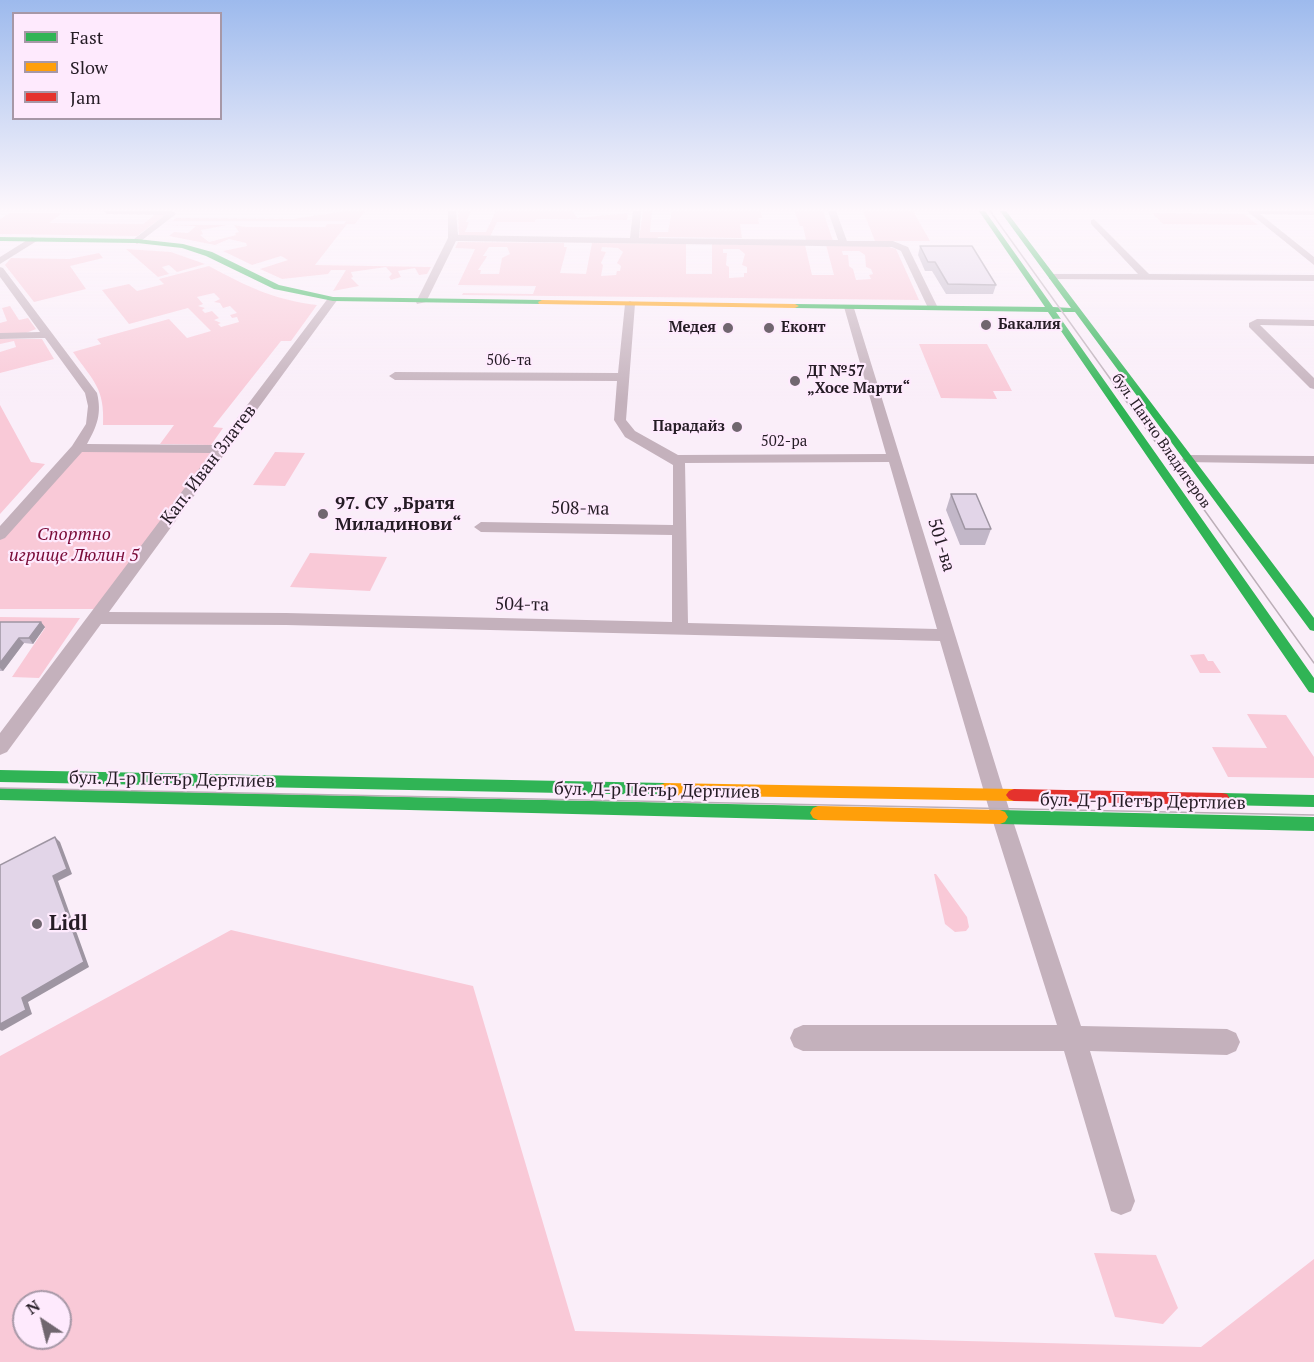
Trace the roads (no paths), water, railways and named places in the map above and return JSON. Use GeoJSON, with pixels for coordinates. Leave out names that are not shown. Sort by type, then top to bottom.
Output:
{"type":"FeatureCollection","features":[{"type":"Feature","properties":{"kind":"main road"},"geometry":{"type":"LineString","coordinates":[[250,275],[277,287],[333,299],[1077,310]]}},
{"type":"Feature","properties":{"kind":"main road","name":"бул. Панчо Владигеров"},"geometry":{"type":"LineString","coordinates":[[1026,275],[1314,688]]}},
{"type":"Feature","properties":{"kind":"main road","name":"бул. Панчо Владигеров"},"geometry":{"type":"LineString","coordinates":[[1051,275],[1314,627]]}},
{"type":"Feature","properties":{"kind":"main road","name":"бул. Д-р Петър Дертлиев"},"geometry":{"type":"LineString","coordinates":[[0,776],[998,806],[1314,824]]}},
{"type":"Feature","properties":{"kind":"main road","name":"бул. Д-р Петър Дертлиев"},"geometry":{"type":"LineString","coordinates":[[0,794],[998,806],[1314,801]]}},
{"type":"Feature","properties":{"kind":"street"},"geometry":{"type":"LineString","coordinates":[[0,535],[78,448],[92,424],[94,406],[91,393],[4,275]]}},
{"type":"Feature","properties":{"kind":"street"},"geometry":{"type":"LineString","coordinates":[[421,302],[435,275]]}},
{"type":"Feature","properties":{"kind":"street"},"geometry":{"type":"LineString","coordinates":[[917,275],[933,308]]}},
{"type":"Feature","properties":{"kind":"street"},"geometry":{"type":"LineString","coordinates":[[1053,277],[1314,278]]}},
{"type":"Feature","properties":{"kind":"street","name":"Кап. Иван Златев"},"geometry":{"type":"LineString","coordinates":[[0,747],[333,299]]}},
{"type":"Feature","properties":{"kind":"street"},"geometry":{"type":"LineString","coordinates":[[630,304],[620,420],[630,434],[675,459],[680,465],[680,628]]}},
{"type":"Feature","properties":{"kind":"street","name":"501-ва"},"geometry":{"type":"LineString","coordinates":[[849,307],[998,806],[1073,1038],[1121,1200]]}},
{"type":"Feature","properties":{"kind":"street"},"geometry":{"type":"LineString","coordinates":[[1314,322],[1253,323],[1314,385]]}},
{"type":"Feature","properties":{"kind":"street"},"geometry":{"type":"LineString","coordinates":[[0,336],[50,335]]}},
{"type":"Feature","properties":{"kind":"street","name":"506-та"},"geometry":{"type":"LineString","coordinates":[[395,376],[623,377]]}},
{"type":"Feature","properties":{"kind":"street"},"geometry":{"type":"LineString","coordinates":[[78,448],[222,448]]}},
{"type":"Feature","properties":{"kind":"street","name":"502-ра"},"geometry":{"type":"LineString","coordinates":[[675,459],[894,458]]}},
{"type":"Feature","properties":{"kind":"street"},"geometry":{"type":"LineString","coordinates":[[1189,459],[1314,460]]}},
{"type":"Feature","properties":{"kind":"street","name":"508-ма"},"geometry":{"type":"LineString","coordinates":[[481,527],[679,530]]}},
{"type":"Feature","properties":{"kind":"street","name":"504-та"},"geometry":{"type":"LineString","coordinates":[[96,618],[947,635]]}},
{"type":"Feature","properties":{"kind":"street"},"geometry":{"type":"LineString","coordinates":[[803,1038],[1073,1038],[1227,1042]]}},
{"type":"Feature","properties":{"kind":"tram line"},"geometry":{"type":"LineString","coordinates":[[1036,275],[1314,663]]}},
{"type":"Feature","properties":{"kind":"tram line"},"geometry":{"type":"LineString","coordinates":[[0,788],[1314,815]]}},
{"type":"Feature","properties":{"kind":"place","name":"Бакалия"},"geometry":{"type":"Point","coordinates":[986,325]}},
{"type":"Feature","properties":{"kind":"place","name":"Медея"},"geometry":{"type":"Point","coordinates":[728,328]}},
{"type":"Feature","properties":{"kind":"place","name":"Еконт"},"geometry":{"type":"Point","coordinates":[769,328]}},
{"type":"Feature","properties":{"kind":"place","name":"ДГ №57 „Хосе Марти“"},"geometry":{"type":"Point","coordinates":[795,381]}},
{"type":"Feature","properties":{"kind":"place","name":"Парадайз"},"geometry":{"type":"Point","coordinates":[737,427]}},
{"type":"Feature","properties":{"kind":"place","name":"97. СУ „Братя Миладинови“"},"geometry":{"type":"Point","coordinates":[323,514]}},
{"type":"Feature","properties":{"kind":"place","name":"Lidl"},"geometry":{"type":"Point","coordinates":[37,924]}},
{"type":"Feature","properties":{"kind":"park label","name":"Спортно игрище Люлин 5"},"geometry":{"type":"Point","coordinates":[74,545]}}]}
